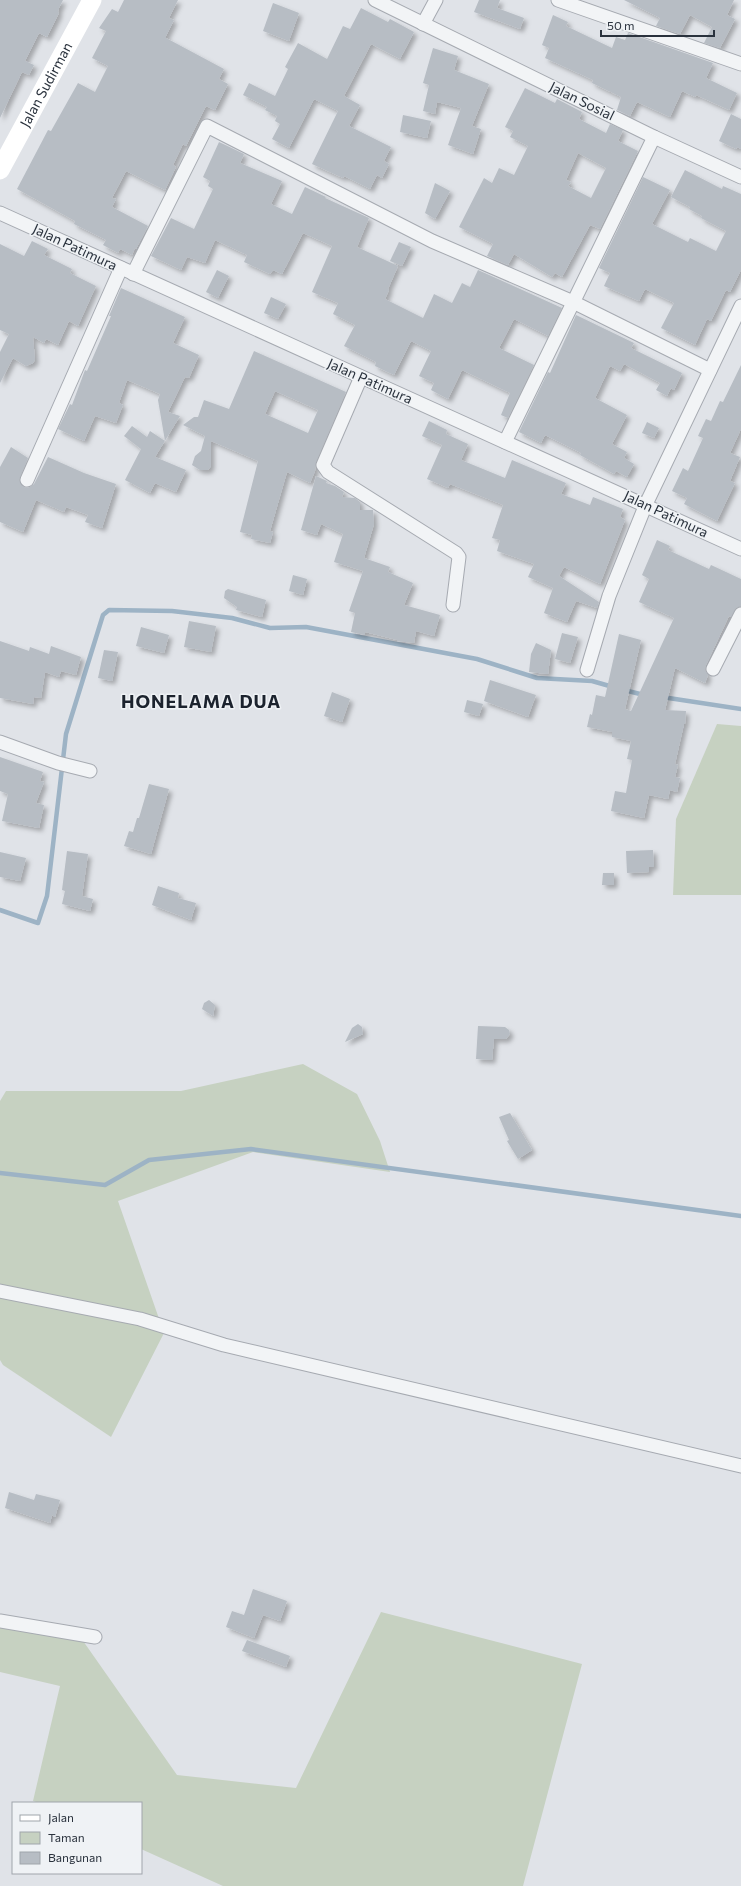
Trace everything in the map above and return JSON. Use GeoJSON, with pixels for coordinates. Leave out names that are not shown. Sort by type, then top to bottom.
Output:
{"type":"FeatureCollection","features":[{"type":"Feature","properties":{"kind":"main road","name":"Jalan Sudirman"},"geometry":{"type":"LineString","coordinates":[[0,170],[92,0]]}},
{"type":"Feature","properties":{"kind":"street","name":"Jalan Sosial"},"geometry":{"type":"LineString","coordinates":[[375,0],[654,137],[741,176]]}},
{"type":"Feature","properties":{"kind":"street"},"geometry":{"type":"LineString","coordinates":[[424,24],[436,0]]}},
{"type":"Feature","properties":{"kind":"street"},"geometry":{"type":"LineString","coordinates":[[558,0],[741,64]]}},
{"type":"Feature","properties":{"kind":"street"},"geometry":{"type":"LineString","coordinates":[[133,274],[207,126],[432,241],[574,302],[710,370]]}},
{"type":"Feature","properties":{"kind":"street"},"geometry":{"type":"LineString","coordinates":[[505,442],[654,137]]}},
{"type":"Feature","properties":{"kind":"street","name":"Jalan Patimura"},"geometry":{"type":"LineString","coordinates":[[0,213],[741,548]]}},
{"type":"Feature","properties":{"kind":"street"},"geometry":{"type":"LineString","coordinates":[[27,480],[120,268]]}},
{"type":"Feature","properties":{"kind":"street"},"geometry":{"type":"LineString","coordinates":[[587,670],[609,596],[646,504],[741,306]]}},
{"type":"Feature","properties":{"kind":"street"},"geometry":{"type":"LineString","coordinates":[[361,377],[323,465],[328,472],[456,552],[460,557],[453,605]]}},
{"type":"Feature","properties":{"kind":"street"},"geometry":{"type":"LineString","coordinates":[[713,669],[741,614]]}},
{"type":"Feature","properties":{"kind":"street"},"geometry":{"type":"LineString","coordinates":[[0,742],[62,764],[90,772]]}},
{"type":"Feature","properties":{"kind":"street"},"geometry":{"type":"LineString","coordinates":[[0,1291],[140,1319],[224,1345],[741,1466]]}},
{"type":"Feature","properties":{"kind":"street"},"geometry":{"type":"LineString","coordinates":[[0,1621],[95,1637]]}},
{"type":"Feature","properties":{"kind":"green space"},"geometry":{"type":"Polygon","coordinates":[[[717,724],[741,726],[741,895],[673,895],[676,819],[717,724]]]}},
{"type":"Feature","properties":{"kind":"green space"},"geometry":{"type":"Polygon","coordinates":[[[303,1064],[357,1094],[380,1141],[390,1172],[253,1152],[118,1201],[164,1333],[111,1437],[3,1365],[0,1360],[0,1101],[6,1091],[181,1091],[303,1064]]]}},
{"type":"Feature","properties":{"kind":"green space"},"geometry":{"type":"Polygon","coordinates":[[[381,1612],[582,1664],[523,1886],[223,1886],[142,1849],[142,1802],[33,1801],[60,1686],[0,1672],[0,1620],[74,1628],[177,1775],[296,1788],[381,1612]]]}},
{"type":"Feature","properties":{"kind":"building"},"geometry":{"type":"Polygon","coordinates":[[[0,0],[63,0],[59,8],[59,13],[47,37],[39,33],[25,61],[34,65],[29,75],[22,72],[0,118],[0,0]]]}},
{"type":"Feature","properties":{"kind":"building"},"geometry":{"type":"Polygon","coordinates":[[[124,0],[178,0],[169,18],[174,20],[166,38],[224,69],[219,79],[228,84],[215,110],[206,106],[186,146],[183,144],[173,165],[176,167],[165,190],[126,171],[112,198],[116,199],[112,207],[148,226],[132,255],[120,249],[118,253],[103,245],[106,240],[74,224],[75,221],[17,189],[48,130],[51,131],[78,83],[95,92],[108,66],[92,58],[106,31],[99,28],[112,9],[118,12],[124,0]]]}},
{"type":"Feature","properties":{"kind":"building"},"geometry":{"type":"Polygon","coordinates":[[[479,0],[500,0],[497,8],[524,18],[520,29],[474,12],[479,0]]]}},
{"type":"Feature","properties":{"kind":"building"},"geometry":{"type":"Polygon","coordinates":[[[624,0],[734,0],[727,15],[735,19],[720,48],[704,43],[712,27],[690,15],[680,34],[656,26],[660,18],[624,0]]]}},
{"type":"Feature","properties":{"kind":"building"},"geometry":{"type":"Polygon","coordinates":[[[273,3],[299,13],[289,41],[263,31],[273,3]]]}},
{"type":"Feature","properties":{"kind":"building"},"geometry":{"type":"Polygon","coordinates":[[[361,8],[388,22],[390,19],[414,32],[400,59],[371,44],[344,96],[360,105],[349,126],[391,147],[384,161],[389,164],[382,178],[377,175],[370,189],[344,176],[343,178],[312,164],[338,111],[314,99],[289,148],[272,139],[280,124],[275,121],[277,116],[265,110],[267,107],[243,95],[249,83],[275,96],[288,69],[285,67],[298,43],[327,59],[343,26],[350,29],[361,8]]]}},
{"type":"Feature","properties":{"kind":"building"},"geometry":{"type":"Polygon","coordinates":[[[553,15],[568,22],[566,26],[612,48],[616,37],[625,40],[628,33],[713,63],[706,78],[737,93],[729,110],[696,95],[695,97],[682,91],[670,117],[637,102],[630,116],[617,110],[621,97],[592,83],[593,80],[545,58],[549,48],[542,45],[553,15]]]}},
{"type":"Feature","properties":{"kind":"building"},"geometry":{"type":"Polygon","coordinates":[[[433,48],[458,56],[454,70],[489,84],[472,126],[481,129],[473,154],[448,145],[461,108],[437,102],[435,114],[423,111],[429,85],[423,83],[433,48]]]}},
{"type":"Feature","properties":{"kind":"building"},"geometry":{"type":"Polygon","coordinates":[[[525,88],[555,103],[557,99],[582,112],[579,119],[606,133],[610,124],[623,130],[618,141],[638,151],[600,229],[590,225],[562,277],[555,273],[552,277],[514,254],[508,265],[487,256],[493,244],[459,227],[484,178],[492,183],[499,168],[514,175],[528,146],[510,137],[513,131],[505,127],[525,88]],[[578,153],[566,180],[571,182],[568,186],[591,198],[606,168],[578,153]]]}},
{"type":"Feature","properties":{"kind":"building"},"geometry":{"type":"Polygon","coordinates":[[[731,114],[741,119],[741,149],[737,147],[736,149],[719,141],[731,114]]]}},
{"type":"Feature","properties":{"kind":"building"},"geometry":{"type":"Polygon","coordinates":[[[403,115],[431,121],[427,138],[400,132],[403,115]]]}},
{"type":"Feature","properties":{"kind":"building"},"geometry":{"type":"Polygon","coordinates":[[[219,142],[244,154],[240,163],[282,181],[271,204],[292,214],[305,187],[369,218],[357,247],[398,266],[385,299],[423,318],[434,294],[452,303],[462,283],[470,287],[478,270],[562,308],[548,336],[514,319],[499,348],[534,365],[508,418],[501,415],[510,393],[462,370],[448,399],[431,390],[434,383],[419,376],[431,351],[411,341],[394,375],[375,366],[376,362],[344,346],[355,325],[333,314],[338,303],[312,292],[332,246],[303,233],[282,274],[273,270],[270,274],[244,262],[247,255],[215,240],[205,263],[187,257],[181,270],[151,256],[171,218],[194,229],[213,189],[208,186],[210,181],[203,177],[219,142]]]}},
{"type":"Feature","properties":{"kind":"building"},"geometry":{"type":"Polygon","coordinates":[[[685,170],[722,189],[723,186],[741,194],[741,270],[730,292],[726,290],[711,321],[707,319],[695,345],[661,328],[674,303],[645,289],[639,301],[604,286],[610,273],[599,268],[643,177],[670,190],[652,224],[688,242],[690,238],[716,251],[726,231],[701,218],[702,216],[689,209],[690,207],[671,197],[685,170]]]}},
{"type":"Feature","properties":{"kind":"building"},"geometry":{"type":"Polygon","coordinates":[[[435,183],[450,191],[435,219],[425,213],[435,183]]]}},
{"type":"Feature","properties":{"kind":"building"},"geometry":{"type":"Polygon","coordinates":[[[32,241],[48,249],[44,255],[72,269],[70,273],[96,286],[78,326],[69,321],[58,345],[46,339],[44,343],[33,337],[35,360],[33,363],[26,366],[13,358],[0,383],[0,352],[9,334],[0,330],[0,244],[24,256],[32,241]]]}},
{"type":"Feature","properties":{"kind":"building"},"geometry":{"type":"Polygon","coordinates":[[[399,242],[411,247],[402,266],[390,261],[399,242]]]}},
{"type":"Feature","properties":{"kind":"building"},"geometry":{"type":"Polygon","coordinates":[[[217,270],[229,276],[218,298],[206,292],[217,270]]]}},
{"type":"Feature","properties":{"kind":"building"},"geometry":{"type":"Polygon","coordinates":[[[121,288],[185,317],[173,343],[199,355],[189,378],[185,377],[168,412],[180,416],[165,441],[158,400],[160,394],[127,380],[119,403],[123,405],[116,423],[95,416],[84,441],[58,429],[70,404],[72,405],[85,370],[87,371],[111,316],[109,316],[121,288]]]}},
{"type":"Feature","properties":{"kind":"building"},"geometry":{"type":"Polygon","coordinates":[[[271,297],[286,304],[278,319],[264,313],[271,297]]]}},
{"type":"Feature","properties":{"kind":"building"},"geometry":{"type":"Polygon","coordinates":[[[576,315],[634,343],[631,348],[682,373],[674,390],[671,388],[667,396],[656,390],[660,383],[624,364],[620,371],[610,366],[595,398],[627,415],[612,444],[627,452],[624,458],[634,464],[627,477],[616,471],[614,474],[580,455],[581,453],[545,435],[541,443],[519,432],[548,372],[550,373],[576,315]]]}},
{"type":"Feature","properties":{"kind":"building"},"geometry":{"type":"Polygon","coordinates":[[[254,351],[346,392],[316,462],[315,471],[310,483],[287,472],[270,531],[273,532],[270,543],[251,539],[252,535],[240,532],[258,461],[211,441],[211,466],[208,470],[200,470],[192,465],[195,456],[201,451],[205,436],[183,425],[194,417],[198,417],[204,400],[229,409],[254,351]],[[275,391],[265,414],[308,433],[318,410],[275,391]]]}},
{"type":"Feature","properties":{"kind":"building"},"geometry":{"type":"Polygon","coordinates":[[[741,365],[741,429],[730,453],[740,457],[730,481],[735,483],[717,521],[684,504],[687,498],[672,491],[683,468],[688,471],[703,438],[698,436],[706,419],[711,421],[720,401],[723,402],[741,365]]]}},
{"type":"Feature","properties":{"kind":"building"},"geometry":{"type":"Polygon","coordinates":[[[429,421],[447,430],[446,434],[468,444],[461,460],[505,478],[512,460],[566,483],[561,494],[590,505],[593,497],[623,509],[620,517],[625,520],[600,584],[564,567],[559,576],[599,602],[597,608],[576,601],[567,622],[544,613],[553,588],[528,577],[534,564],[497,551],[500,540],[492,538],[503,505],[450,484],[448,488],[427,479],[442,445],[422,436],[429,421]]]}},
{"type":"Feature","properties":{"kind":"building"},"geometry":{"type":"Polygon","coordinates":[[[647,422],[659,428],[654,438],[642,433],[647,422]]]}},
{"type":"Feature","properties":{"kind":"building"},"geometry":{"type":"Polygon","coordinates":[[[132,426],[147,437],[150,431],[165,441],[155,457],[186,470],[176,492],[155,483],[150,493],[125,480],[141,449],[124,436],[132,426]]]}},
{"type":"Feature","properties":{"kind":"building"},"geometry":{"type":"Polygon","coordinates":[[[11,447],[28,458],[19,480],[24,487],[28,488],[34,484],[48,457],[84,473],[116,484],[102,528],[85,522],[88,515],[66,507],[64,512],[36,500],[23,532],[0,522],[0,467],[11,447]]]}},
{"type":"Feature","properties":{"kind":"building"},"geometry":{"type":"Polygon","coordinates":[[[316,476],[344,492],[342,497],[355,498],[360,502],[360,510],[373,510],[374,524],[364,558],[390,567],[388,572],[413,583],[404,605],[440,615],[434,636],[416,631],[414,643],[397,641],[365,632],[365,635],[351,632],[355,613],[349,611],[363,571],[334,562],[343,534],[321,524],[317,535],[301,530],[316,476]]]}},
{"type":"Feature","properties":{"kind":"building"},"geometry":{"type":"Polygon","coordinates":[[[657,540],[670,546],[668,550],[709,569],[711,565],[741,579],[741,606],[736,608],[731,617],[729,616],[706,665],[705,670],[708,675],[705,683],[675,668],[665,710],[686,711],[685,724],[675,764],[678,765],[675,777],[680,778],[677,792],[670,790],[668,799],[649,795],[644,818],[611,811],[615,791],[626,793],[632,760],[627,759],[631,741],[612,737],[612,732],[587,727],[590,714],[592,715],[596,695],[605,697],[619,634],[641,640],[625,709],[631,711],[674,618],[639,602],[649,579],[642,575],[657,540]]]}},
{"type":"Feature","properties":{"kind":"building"},"geometry":{"type":"Polygon","coordinates":[[[293,575],[307,579],[303,595],[289,591],[293,575]]]}},
{"type":"Feature","properties":{"kind":"building"},"geometry":{"type":"Polygon","coordinates":[[[228,589],[266,600],[262,617],[236,610],[237,607],[224,598],[225,591],[228,589]]]}},
{"type":"Feature","properties":{"kind":"building"},"geometry":{"type":"Polygon","coordinates":[[[189,621],[216,626],[211,652],[184,647],[189,621]]]}},
{"type":"Feature","properties":{"kind":"building"},"geometry":{"type":"Polygon","coordinates":[[[141,627],[169,635],[164,653],[136,646],[141,627]]]}},
{"type":"Feature","properties":{"kind":"building"},"geometry":{"type":"Polygon","coordinates":[[[562,633],[578,637],[570,663],[555,659],[562,633]]]}},
{"type":"Feature","properties":{"kind":"building"},"geometry":{"type":"Polygon","coordinates":[[[0,641],[29,651],[30,647],[49,654],[51,646],[81,657],[76,675],[61,671],[59,677],[45,672],[41,698],[34,697],[33,704],[0,698],[0,641]]]}},
{"type":"Feature","properties":{"kind":"building"},"geometry":{"type":"Polygon","coordinates":[[[536,643],[551,650],[548,674],[529,672],[531,654],[536,643]]]}},
{"type":"Feature","properties":{"kind":"building"},"geometry":{"type":"Polygon","coordinates":[[[104,650],[118,652],[112,681],[98,678],[104,650]]]}},
{"type":"Feature","properties":{"kind":"building"},"geometry":{"type":"Polygon","coordinates":[[[490,680],[536,695],[528,717],[484,701],[490,680]]]}},
{"type":"Feature","properties":{"kind":"building"},"geometry":{"type":"Polygon","coordinates":[[[332,692],[350,699],[342,722],[324,716],[332,692]]]}},
{"type":"Feature","properties":{"kind":"building"},"geometry":{"type":"Polygon","coordinates":[[[467,700],[483,704],[479,716],[464,712],[467,700]]]}},
{"type":"Feature","properties":{"kind":"building"},"geometry":{"type":"Polygon","coordinates":[[[0,757],[43,772],[40,781],[44,782],[36,803],[44,805],[39,828],[2,821],[8,794],[0,791],[0,757]]]}},
{"type":"Feature","properties":{"kind":"building"},"geometry":{"type":"Polygon","coordinates":[[[149,784],[169,789],[151,854],[124,846],[129,831],[133,832],[137,818],[139,818],[149,784]]]}},
{"type":"Feature","properties":{"kind":"building"},"geometry":{"type":"Polygon","coordinates":[[[653,850],[654,867],[649,867],[649,872],[627,873],[626,851],[653,850]]]}},
{"type":"Feature","properties":{"kind":"building"},"geometry":{"type":"Polygon","coordinates":[[[67,851],[88,854],[82,896],[93,899],[90,911],[62,904],[65,891],[62,890],[67,851]]]}},
{"type":"Feature","properties":{"kind":"building"},"geometry":{"type":"Polygon","coordinates":[[[0,852],[26,858],[20,881],[0,877],[0,852]]]}},
{"type":"Feature","properties":{"kind":"building"},"geometry":{"type":"Polygon","coordinates":[[[603,873],[614,873],[614,885],[602,885],[603,873]]]}},
{"type":"Feature","properties":{"kind":"building"},"geometry":{"type":"Polygon","coordinates":[[[158,886],[179,893],[178,898],[196,903],[191,920],[152,905],[158,886]]]}},
{"type":"Feature","properties":{"kind":"building"},"geometry":{"type":"Polygon","coordinates":[[[209,1000],[215,1005],[213,1016],[202,1009],[204,1003],[209,1000]]]}},
{"type":"Feature","properties":{"kind":"building"},"geometry":{"type":"Polygon","coordinates":[[[358,1024],[362,1027],[363,1034],[345,1042],[352,1028],[358,1024]]]}},
{"type":"Feature","properties":{"kind":"building"},"geometry":{"type":"Polygon","coordinates":[[[478,1026],[505,1027],[509,1030],[510,1034],[506,1039],[494,1039],[492,1060],[476,1059],[478,1026]]]}},
{"type":"Feature","properties":{"kind":"building"},"geometry":{"type":"Polygon","coordinates":[[[510,1113],[532,1150],[518,1159],[507,1141],[509,1140],[499,1117],[510,1113]]]}},
{"type":"Feature","properties":{"kind":"building"},"geometry":{"type":"Polygon","coordinates":[[[9,1492],[34,1500],[36,1494],[60,1500],[55,1517],[52,1515],[50,1523],[5,1508],[9,1492]]]}},
{"type":"Feature","properties":{"kind":"building"},"geometry":{"type":"Polygon","coordinates":[[[253,1589],[287,1601],[280,1621],[263,1615],[254,1638],[226,1627],[232,1611],[244,1615],[253,1589]]]}},
{"type":"Feature","properties":{"kind":"building"},"geometry":{"type":"Polygon","coordinates":[[[247,1640],[290,1656],[286,1667],[242,1651],[247,1640]]]}},
{"type":"Feature","properties":{"kind":"waterway"},"geometry":{"type":"LineString","coordinates":[[0,910],[38,923],[47,896],[66,734],[103,615],[109,610],[172,611],[232,618],[270,628],[306,627],[477,659],[537,678],[592,681],[613,687]]}},
{"type":"Feature","properties":{"kind":"waterway"},"geometry":{"type":"LineString","coordinates":[[624,690],[644,695]]}},
{"type":"Feature","properties":{"kind":"waterway"},"geometry":{"type":"LineString","coordinates":[[662,697],[741,709]]}},
{"type":"Feature","properties":{"kind":"waterway"},"geometry":{"type":"LineString","coordinates":[[0,1173],[105,1185],[149,1160],[251,1149],[741,1216]]}},
{"type":"Feature","properties":{"kind":"district","name":"HONELAMA DUA"},"geometry":{"type":"Point","coordinates":[201,702]}}]}
